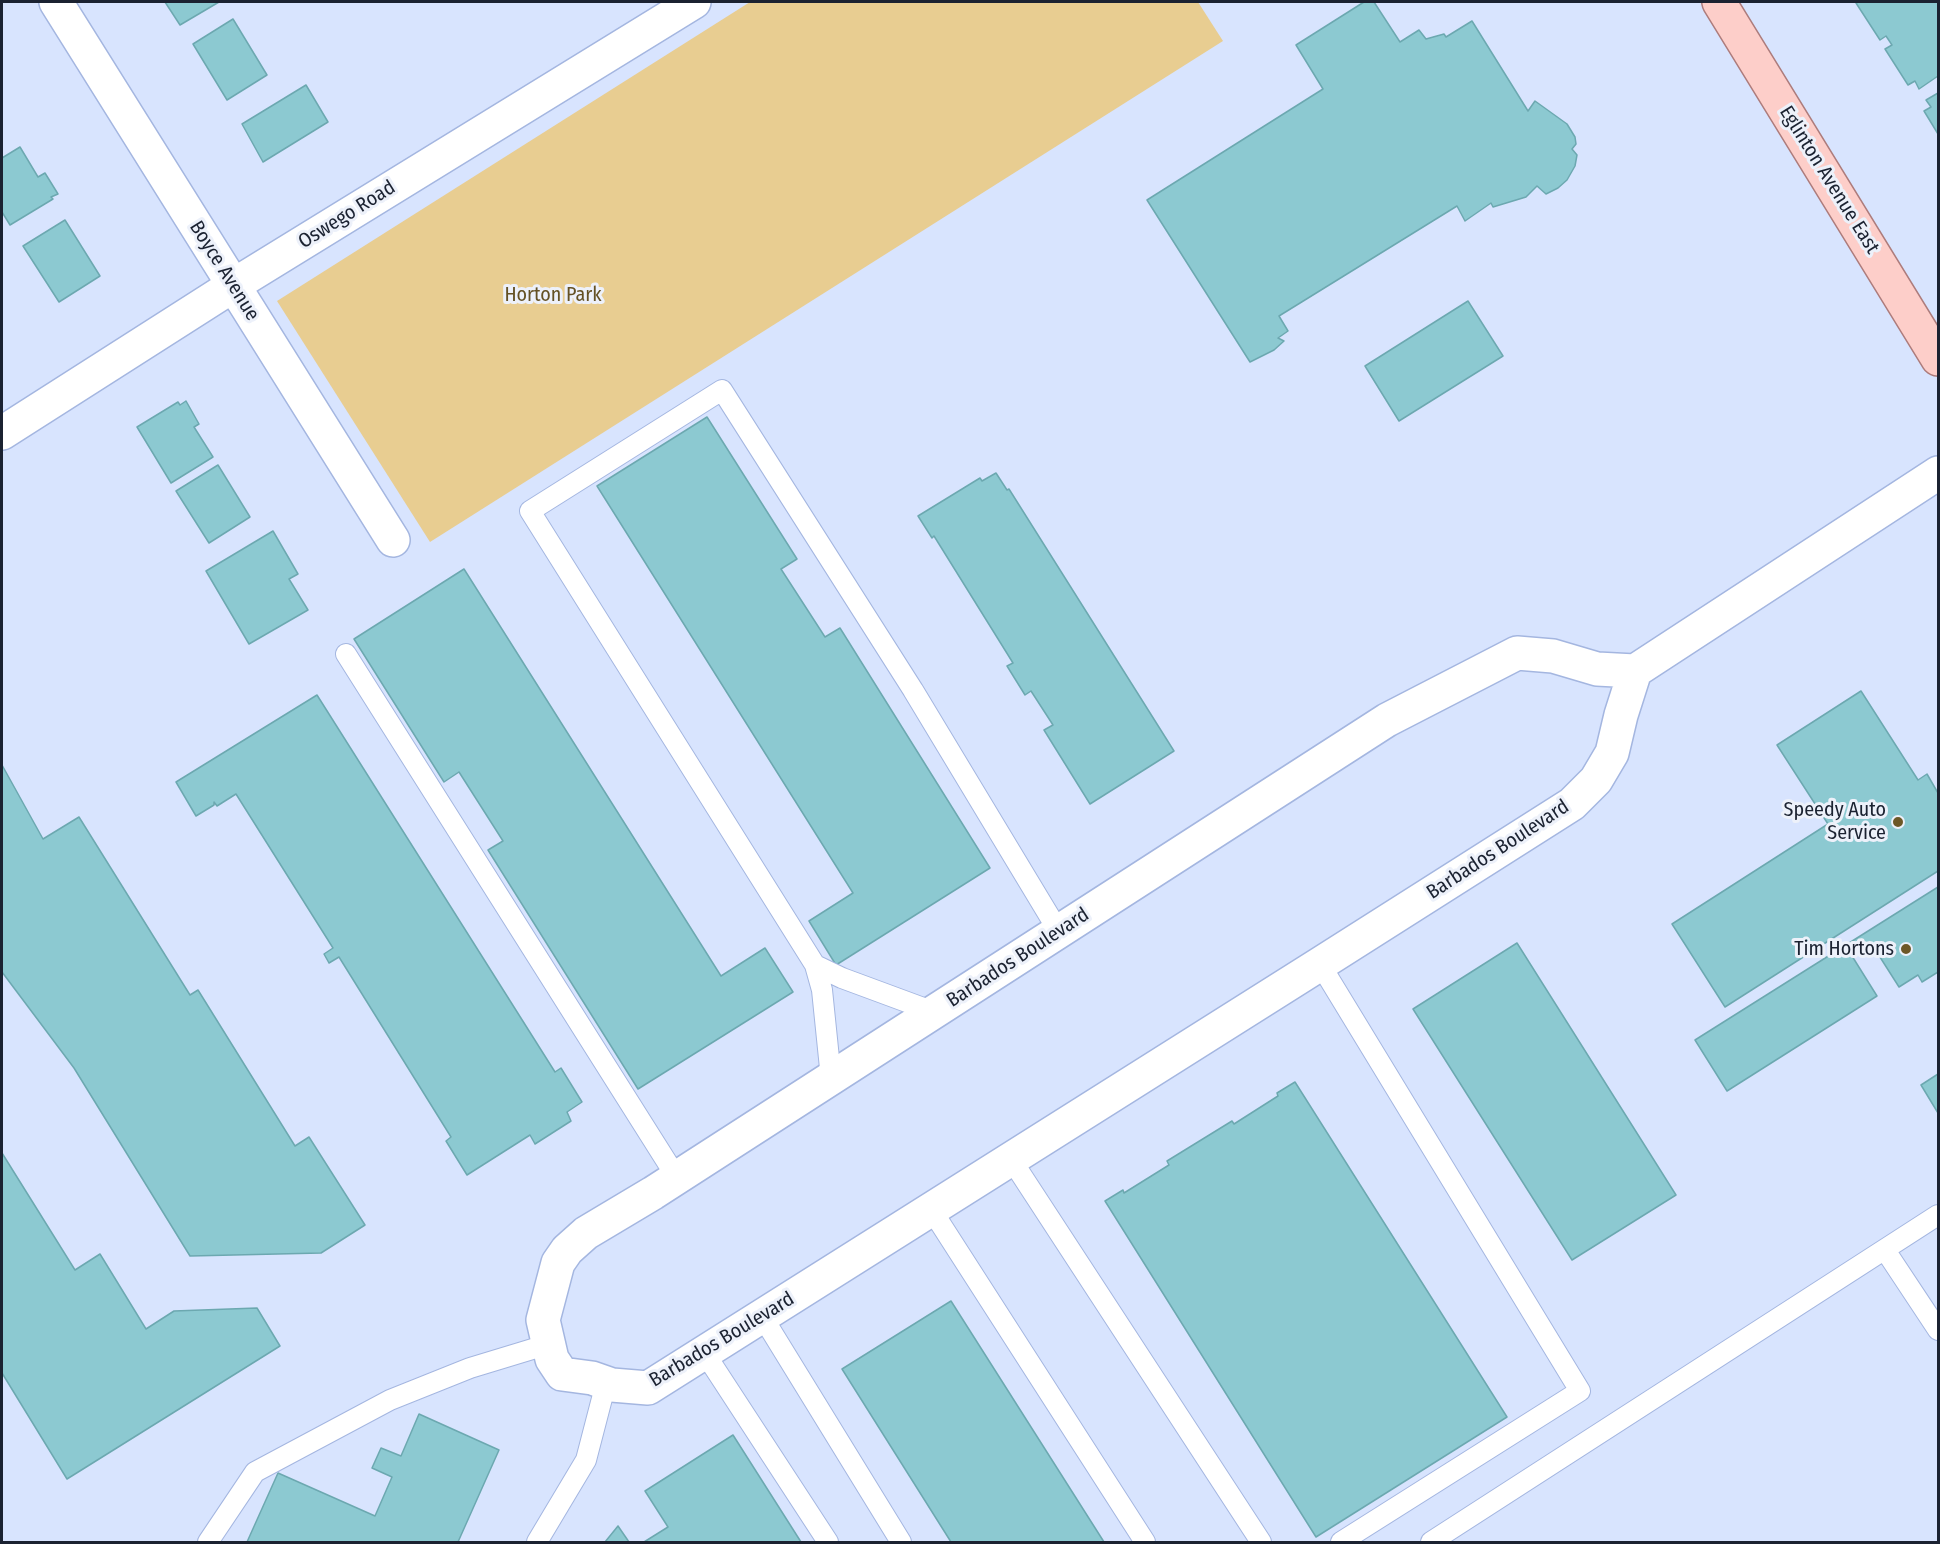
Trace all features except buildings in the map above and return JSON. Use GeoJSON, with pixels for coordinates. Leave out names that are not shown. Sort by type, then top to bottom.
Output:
{"type":"FeatureCollection","features":[{"type":"Feature","properties":{"kind":"main road","name":"Eglinton Avenue East"},"geometry":{"type":"LineString","coordinates":[[1719,2],[1938,359]]}},
{"type":"Feature","properties":{"kind":"street","name":"Boyce Avenue"},"geometry":{"type":"LineString","coordinates":[[56,2],[393,540]]}},
{"type":"Feature","properties":{"kind":"street","name":"Oswego Road"},"geometry":{"type":"LineString","coordinates":[[2,433],[234,285],[694,2]]}},
{"type":"Feature","properties":{"kind":"street"},"geometry":{"type":"LineString","coordinates":[[1635,671],[1938,472]]}},
{"type":"Feature","properties":{"kind":"street","name":"Barbados Boulevard"},"geometry":{"type":"LineString","coordinates":[[1518,653],[1553,656],[1597,669],[1635,671],[1612,753],[1596,780],[1572,804],[648,1388],[612,1385],[592,1378],[562,1374],[552,1359],[543,1320],[558,1263],[567,1250],[586,1233],[677,1178],[1387,720],[1518,653]]}},
{"type":"Feature","properties":{"kind":"lane"},"geometry":{"type":"LineString","coordinates":[[831,1078],[822,990],[816,965],[530,511],[722,390],[913,690],[1059,932]]}},
{"type":"Feature","properties":{"kind":"lane"},"geometry":{"type":"LineString","coordinates":[[346,654],[677,1178]]}},
{"type":"Feature","properties":{"kind":"lane"},"geometry":{"type":"LineString","coordinates":[[1320,964],[1580,1391],[1341,1542]]}},
{"type":"Feature","properties":{"kind":"lane"},"geometry":{"type":"LineString","coordinates":[[816,965],[843,978],[934,1012]]}},
{"type":"Feature","properties":{"kind":"lane"},"geometry":{"type":"LineString","coordinates":[[1011,1159],[1261,1542]]}},
{"type":"Feature","properties":{"kind":"lane"},"geometry":{"type":"LineString","coordinates":[[932,1209],[1144,1542]]}},
{"type":"Feature","properties":{"kind":"lane"},"geometry":{"type":"LineString","coordinates":[[1431,1542],[1938,1215]]}},
{"type":"Feature","properties":{"kind":"lane"},"geometry":{"type":"LineString","coordinates":[[1885,1250],[1938,1330]]}},
{"type":"Feature","properties":{"kind":"lane"},"geometry":{"type":"LineString","coordinates":[[762,1316],[901,1542]]}},
{"type":"Feature","properties":{"kind":"lane"},"geometry":{"type":"LineString","coordinates":[[208,1542],[255,1472],[390,1400],[470,1368],[549,1344]]}},
{"type":"Feature","properties":{"kind":"lane"},"geometry":{"type":"LineString","coordinates":[[704,1352],[828,1542]]}},
{"type":"Feature","properties":{"kind":"lane"},"geometry":{"type":"LineString","coordinates":[[537,1542],[586,1460],[606,1383]]}},
{"type":"Feature","properties":{"kind":"green space","name":"Horton Park"},"geometry":{"type":"Polygon","coordinates":[[[750,2],[1198,2],[1223,41],[430,542],[277,301],[750,2]]]}},
{"type":"Feature","properties":{"kind":"place","name":"Speedy Auto Service"},"geometry":{"type":"Point","coordinates":[1898,822]}},
{"type":"Feature","properties":{"kind":"place","name":"Tim Hortons"},"geometry":{"type":"Point","coordinates":[1906,949]}}]}
